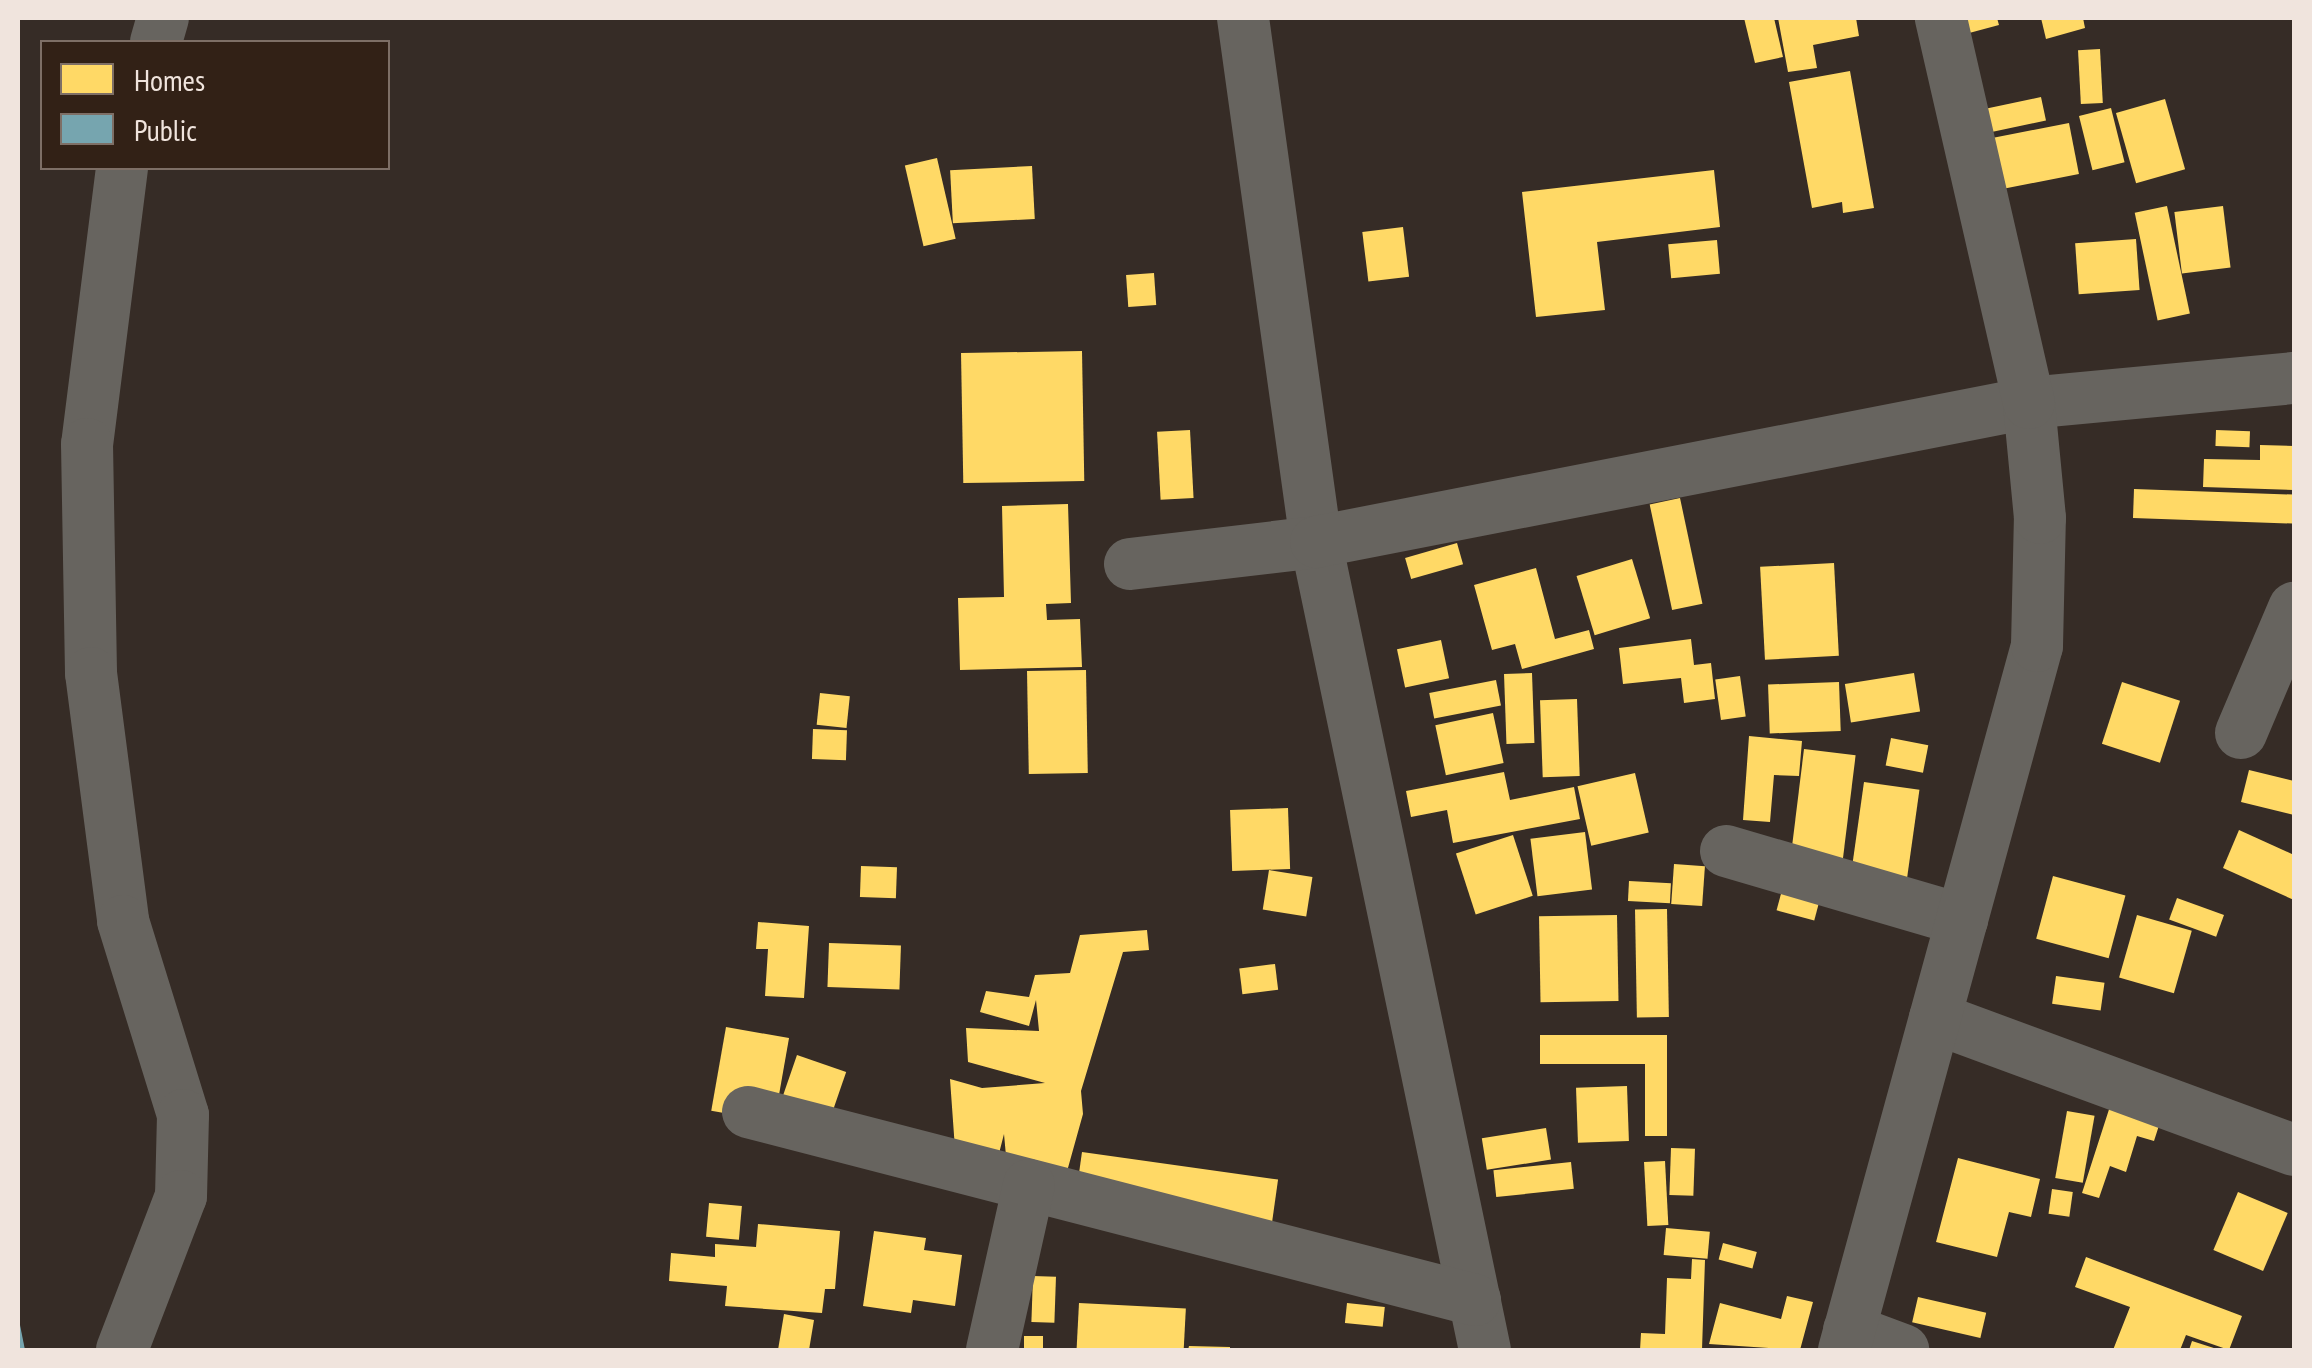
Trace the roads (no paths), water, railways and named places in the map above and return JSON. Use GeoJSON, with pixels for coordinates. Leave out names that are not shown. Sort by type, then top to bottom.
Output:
{"type":"FeatureCollection","features":[{"type":"Feature","properties":{"kind":"street"},"geometry":{"type":"LineString","coordinates":[[1244,18],[1316,542],[1485,1350]]}},
{"type":"Feature","properties":{"kind":"street"},"geometry":{"type":"LineString","coordinates":[[1903,1350],[1847,1340],[2036,646],[2040,518],[2029,403],[1940,18]]}},
{"type":"Feature","properties":{"kind":"street"},"geometry":{"type":"LineString","coordinates":[[122,170],[87,444],[90,674],[122,921],[183,1116],[181,1196],[122,1350]]}},
{"type":"Feature","properties":{"kind":"street"},"geometry":{"type":"LineString","coordinates":[[1130,564],[1316,542],[2029,403],[2294,378]]}},
{"type":"Feature","properties":{"kind":"street"},"geometry":{"type":"LineString","coordinates":[[2240,733],[2294,608]]}},
{"type":"Feature","properties":{"kind":"street"},"geometry":{"type":"LineString","coordinates":[[1726,851],[1962,920]]}},
{"type":"Feature","properties":{"kind":"street"},"geometry":{"type":"LineString","coordinates":[[1935,1018],[2294,1150]]}},
{"type":"Feature","properties":{"kind":"street"},"geometry":{"type":"LineString","coordinates":[[748,1112],[1475,1300]]}},
{"type":"Feature","properties":{"kind":"street"},"geometry":{"type":"LineString","coordinates":[[992,1350],[1029,1184]]}}]}
